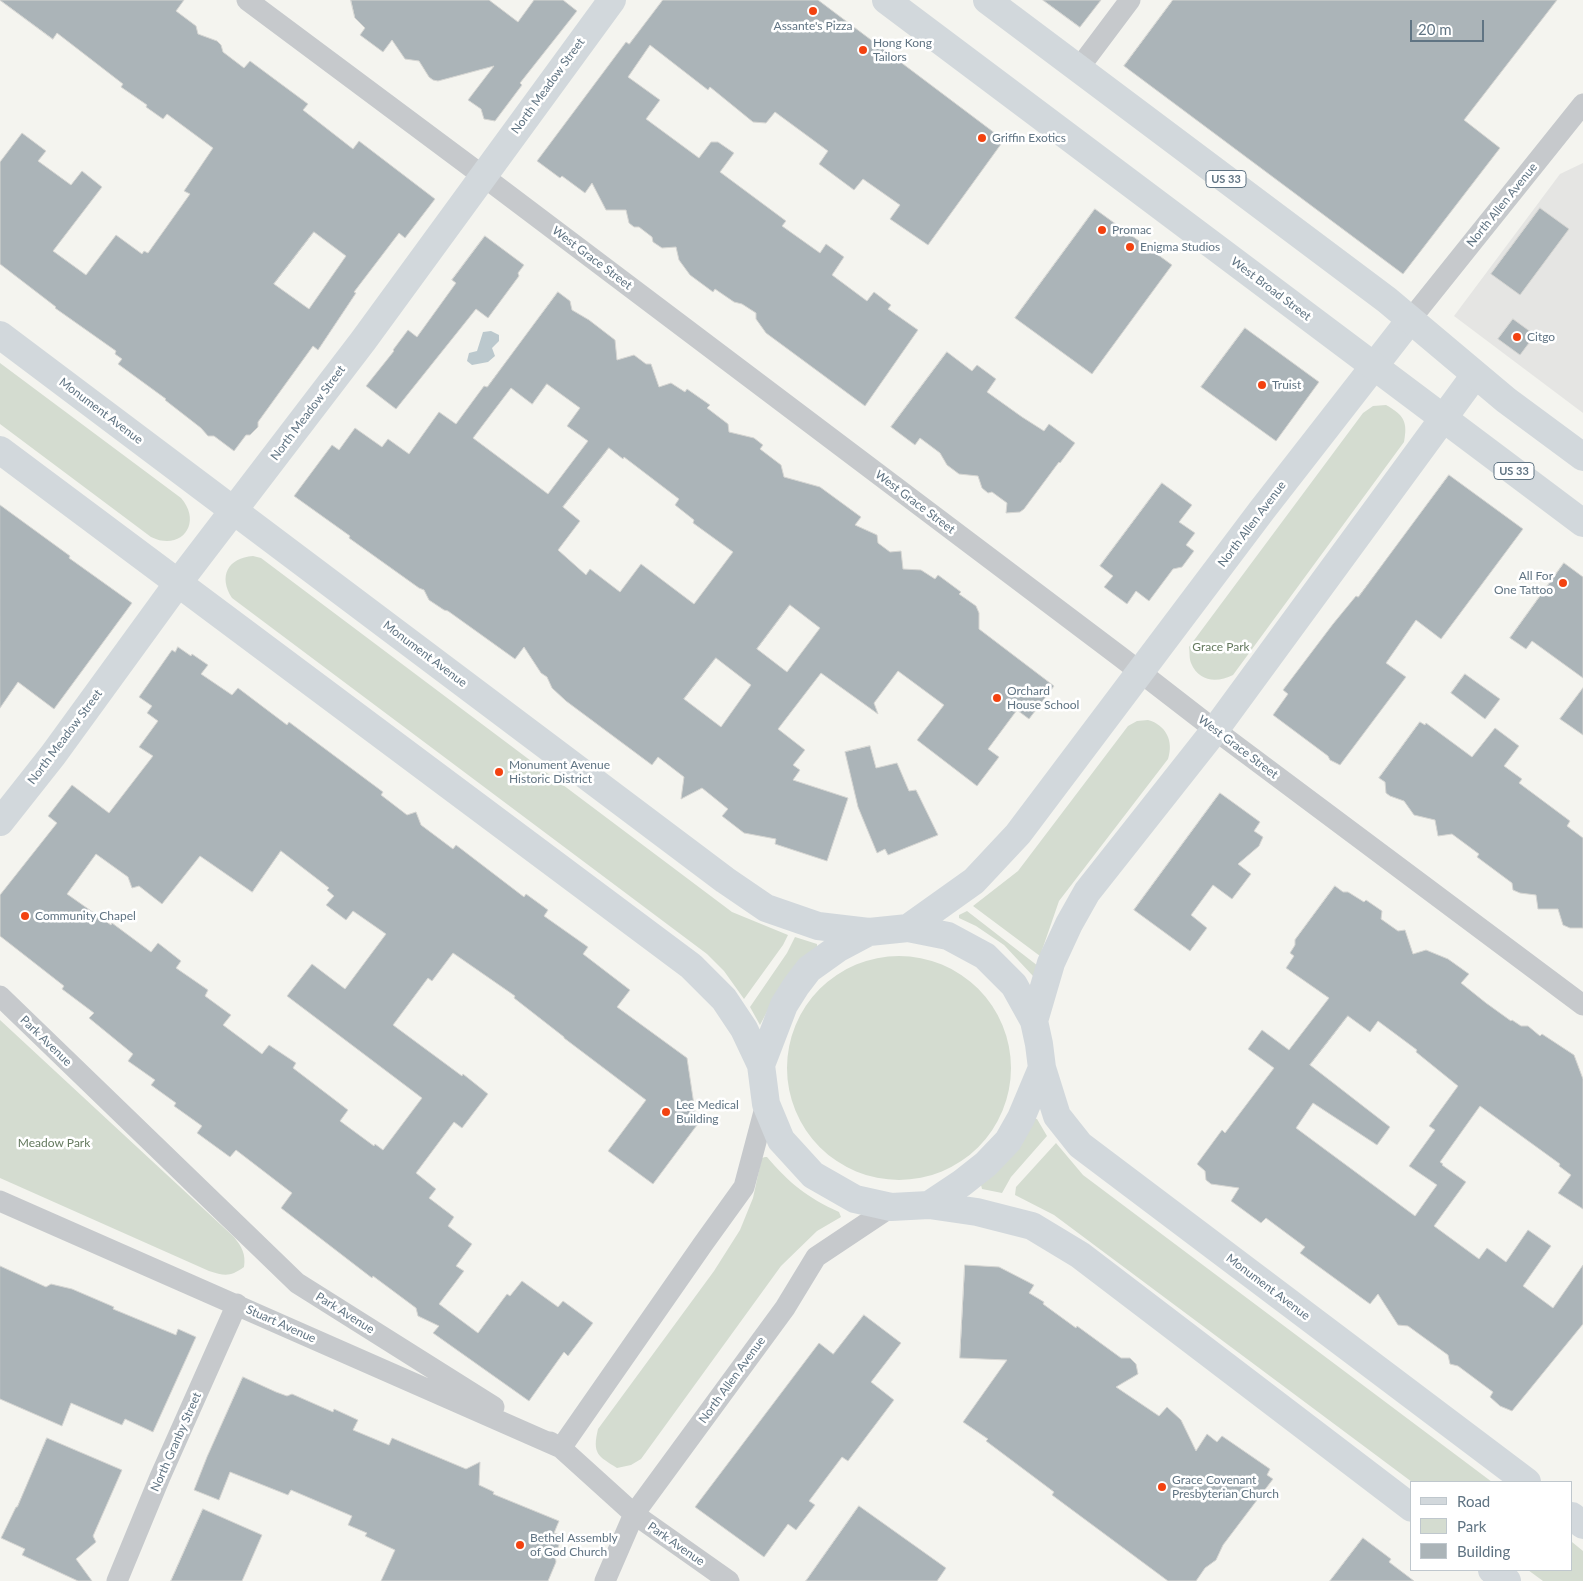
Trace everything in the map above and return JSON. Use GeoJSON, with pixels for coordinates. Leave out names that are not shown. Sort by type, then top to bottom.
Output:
{"type":"FeatureCollection","features":[{"type":"Feature","properties":{"kind":"street","name":"West Grace Street"},"geometry":{"type":"LineString","coordinates":[[247,0],[1583,1005]]}},
{"type":"Feature","properties":{"kind":"street","name":"North Meadow Street"},"geometry":{"type":"LineString","coordinates":[[0,822],[53,755],[178,583],[363,341],[612,0]]}},
{"type":"Feature","properties":{"kind":"street","name":"West Broad Street"},"geometry":{"type":"LineString","coordinates":[[886,0],[1583,523]]}},
{"type":"Feature","properties":{"kind":"street","name":"US 33"},"geometry":{"type":"LineString","coordinates":[[987,0],[1387,300],[1506,400],[1583,457]]}},
{"type":"Feature","properties":{"kind":"street"},"geometry":{"type":"LineString","coordinates":[[1079,68],[1130,0]]}},
{"type":"Feature","properties":{"kind":"street","name":"North Allen Avenue"},"geometry":{"type":"LineString","coordinates":[[908,928],[974,881],[1018,834],[1373,366],[1583,104]]}},
{"type":"Feature","properties":{"kind":"street","name":"Monument Avenue"},"geometry":{"type":"LineString","coordinates":[[0,335],[725,880],[766,908],[818,926],[869,932]]}},
{"type":"Feature","properties":{"kind":"street"},"geometry":{"type":"LineString","coordinates":[[1034,1021],[1051,963],[1068,924],[1087,892],[1215,730],[1475,374]]}},
{"type":"Feature","properties":{"kind":"street"},"geometry":{"type":"LineString","coordinates":[[0,450],[691,966],[724,999],[744,1028],[762,1066],[766,1104],[781,1140],[813,1175],[855,1199],[892,1207],[929,1204],[977,1212],[1032,1226],[1080,1255],[1410,1506]]}},
{"type":"Feature","properties":{"kind":"street"},"geometry":{"type":"LineString","coordinates":[[762,1066],[773,1030],[784,1005],[809,970],[837,948],[869,932],[908,928]]}},
{"type":"Feature","properties":{"kind":"street","name":"Monument Avenue"},"geometry":{"type":"LineString","coordinates":[[908,928],[948,936],[985,956],[1014,985],[1034,1021],[1040,1044],[1042,1068],[1057,1116],[1080,1145],[1526,1481]]}},
{"type":"Feature","properties":{"kind":"street","name":"Park Avenue"},"geometry":{"type":"LineString","coordinates":[[0,996],[297,1283],[561,1448],[634,1514],[729,1581]]}},
{"type":"Feature","properties":{"kind":"street"},"geometry":{"type":"LineString","coordinates":[[929,1204],[962,1183],[986,1164],[1008,1141],[1021,1118],[1042,1068]]}},
{"type":"Feature","properties":{"kind":"street"},"geometry":{"type":"LineString","coordinates":[[561,1448],[744,1187],[766,1104]]}},
{"type":"Feature","properties":{"kind":"street","name":"Stuart Avenue"},"geometry":{"type":"LineString","coordinates":[[0,1201],[561,1448]]}},
{"type":"Feature","properties":{"kind":"street","name":"North Allen Avenue"},"geometry":{"type":"LineString","coordinates":[[605,1581],[634,1514],[785,1308],[816,1258],[892,1207]]}},
{"type":"Feature","properties":{"kind":"street","name":"North Granby Street"},"geometry":{"type":"LineString","coordinates":[[117,1581],[160,1477],[237,1304]]}},
{"type":"Feature","properties":{"kind":"street"},"geometry":{"type":"LineString","coordinates":[[1573,1517],[1583,1525]]}},
{"type":"Feature","properties":{"kind":"street"},"geometry":{"type":"LineString","coordinates":[[1493,1571],[1507,1581]]}},
{"type":"Feature","properties":{"kind":"shaded area"},"geometry":{"type":"Polygon","coordinates":[[[1583,163],[1583,413],[1454,316],[1560,174],[1583,163]]]}},
{"type":"Feature","properties":{"kind":"shaded area"},"geometry":{"type":"Polygon","coordinates":[[[491,331],[499,335],[499,341],[492,348],[495,356],[488,362],[472,365],[467,361],[469,353],[477,351],[483,332],[491,331]]]}},
{"type":"Feature","properties":{"kind":"green space"},"geometry":{"type":"Polygon","coordinates":[[[0,363],[181,498],[187,507],[190,517],[186,532],[179,538],[171,541],[162,541],[151,537],[0,424],[0,363]]]}},
{"type":"Feature","properties":{"kind":"green space","name":"Grace Park"},"geometry":{"type":"Polygon","coordinates":[[[1386,405],[1401,416],[1405,424],[1404,442],[1233,675],[1215,680],[1199,674],[1191,663],[1189,647],[1363,413],[1373,406],[1386,405]]]}},
{"type":"Feature","properties":{"kind":"green space"},"geometry":{"type":"Polygon","coordinates":[[[253,556],[261,558],[732,912],[788,935],[783,945],[744,999],[724,971],[707,954],[232,598],[226,582],[228,570],[237,560],[253,556]]]}},
{"type":"Feature","properties":{"kind":"green space"},"geometry":{"type":"Polygon","coordinates":[[[1148,720],[1160,726],[1167,735],[1170,746],[1168,759],[1059,901],[1040,956],[973,906],[1018,871],[1128,726],[1137,721],[1148,720]]]}},
{"type":"Feature","properties":{"kind":"green space"},"geometry":{"type":"Polygon","coordinates":[[[967,911],[1038,966],[1033,976],[1004,945],[976,926],[959,918],[959,915],[967,911]]]}},
{"type":"Feature","properties":{"kind":"green space"},"geometry":{"type":"Polygon","coordinates":[[[795,937],[817,944],[817,948],[779,989],[760,1025],[750,1007],[787,953],[795,937]]]}},
{"type":"Feature","properties":{"kind":"green space"},"geometry":{"type":"Polygon","coordinates":[[[888,956],[910,956],[942,964],[952,969],[970,981],[986,997],[1003,1025],[1009,1046],[1011,1068],[1009,1090],[1003,1111],[986,1139],[970,1155],[942,1172],[910,1180],[888,1180],[856,1172],[846,1167],[828,1155],[812,1139],[795,1111],[787,1079],[787,1057],[795,1025],[800,1015],[812,997],[828,981],[856,964],[888,956]]]}},
{"type":"Feature","properties":{"kind":"green space","name":"Meadow Park"},"geometry":{"type":"Polygon","coordinates":[[[0,1020],[234,1237],[243,1251],[244,1267],[235,1273],[227,1275],[209,1271],[0,1178],[0,1020]]]}},
{"type":"Feature","properties":{"kind":"green space"},"geometry":{"type":"Polygon","coordinates":[[[1033,1118],[1037,1119],[1047,1136],[1011,1177],[1002,1193],[982,1189],[981,1185],[999,1169],[1011,1154],[1033,1118]]]}},
{"type":"Feature","properties":{"kind":"green space"},"geometry":{"type":"Polygon","coordinates":[[[1056,1143],[1083,1175],[1491,1481],[1411,1481],[1054,1215],[1015,1195],[1016,1187],[1056,1143]]]}},
{"type":"Feature","properties":{"kind":"green space"},"geometry":{"type":"Polygon","coordinates":[[[765,1157],[800,1189],[839,1212],[841,1217],[817,1231],[781,1266],[641,1459],[631,1465],[617,1468],[601,1457],[596,1449],[598,1429],[714,1271],[740,1230],[753,1198],[762,1158],[765,1157]]]}},
{"type":"Feature","properties":{"kind":"green space"},"geometry":{"type":"Polygon","coordinates":[[[1573,1543],[1583,1551],[1583,1581],[1543,1581],[1529,1571],[1573,1571],[1573,1543]]]}},
{"type":"Feature","properties":{"kind":"building"},"geometry":{"type":"Polygon","coordinates":[[[0,0],[184,0],[176,11],[196,26],[198,34],[217,41],[221,45],[223,52],[244,68],[250,61],[308,104],[303,110],[353,149],[359,141],[435,199],[405,238],[399,233],[354,292],[356,293],[318,350],[313,346],[258,422],[258,427],[250,435],[246,435],[234,451],[214,436],[208,436],[166,399],[118,364],[122,359],[115,354],[116,351],[55,308],[0,264],[0,162],[22,133],[46,151],[38,161],[71,185],[82,171],[102,187],[53,251],[86,275],[116,235],[142,254],[144,251],[148,253],[190,194],[184,191],[213,148],[167,114],[163,119],[146,107],[147,105],[121,87],[123,84],[57,33],[53,39],[0,0]],[[314,232],[274,284],[309,309],[346,256],[314,232]]]}},
{"type":"Feature","properties":{"kind":"building"},"geometry":{"type":"Polygon","coordinates":[[[351,0],[489,0],[518,22],[534,0],[563,0],[577,11],[520,83],[522,85],[495,121],[484,119],[481,109],[468,100],[494,66],[438,81],[433,80],[419,61],[405,59],[392,40],[383,52],[360,35],[365,28],[355,18],[351,0]]]}},
{"type":"Feature","properties":{"kind":"building"},"geometry":{"type":"Polygon","coordinates":[[[663,0],[818,0],[1004,140],[928,245],[890,219],[900,205],[863,179],[854,190],[819,164],[828,151],[775,112],[766,123],[753,122],[710,87],[708,90],[650,45],[628,77],[660,100],[646,119],[699,158],[711,142],[718,142],[734,153],[720,172],[786,221],[782,226],[820,253],[826,244],[844,257],[832,275],[867,301],[874,292],[891,305],[888,309],[918,330],[865,406],[766,333],[756,319],[756,313],[742,304],[734,302],[715,289],[713,292],[690,275],[679,260],[676,247],[662,248],[653,242],[652,237],[639,227],[634,227],[629,223],[626,210],[606,210],[592,183],[585,193],[537,161],[626,42],[629,44],[663,0]]]}},
{"type":"Feature","properties":{"kind":"building"},"geometry":{"type":"Polygon","coordinates":[[[1043,0],[1101,0],[1080,27],[1043,0]]]}},
{"type":"Feature","properties":{"kind":"building"},"geometry":{"type":"Polygon","coordinates":[[[1173,0],[1557,0],[1464,120],[1500,148],[1403,274],[1124,66],[1173,0]]]}},
{"type":"Feature","properties":{"kind":"building"},"geometry":{"type":"Polygon","coordinates":[[[1540,208],[1569,229],[1520,295],[1491,274],[1540,208]]]}},
{"type":"Feature","properties":{"kind":"building"},"geometry":{"type":"Polygon","coordinates":[[[1095,209],[1172,265],[1092,374],[1015,318],[1095,209]]]}},
{"type":"Feature","properties":{"kind":"building"},"geometry":{"type":"Polygon","coordinates":[[[485,236],[524,265],[518,273],[519,276],[488,318],[476,309],[396,409],[366,386],[408,330],[417,337],[456,283],[452,280],[485,236]]]}},
{"type":"Feature","properties":{"kind":"building"},"geometry":{"type":"Polygon","coordinates":[[[558,292],[570,301],[572,310],[589,320],[615,340],[617,360],[634,355],[646,364],[651,364],[659,387],[671,383],[685,392],[687,389],[710,405],[707,408],[728,424],[729,432],[754,438],[763,445],[760,449],[781,465],[784,477],[820,487],[861,517],[855,525],[877,535],[878,543],[890,552],[901,551],[903,569],[921,570],[935,579],[938,575],[961,592],[959,594],[976,606],[979,613],[979,629],[1054,686],[1029,719],[1017,710],[988,749],[999,757],[977,786],[917,740],[944,705],[898,671],[874,703],[878,714],[821,673],[778,729],[805,750],[793,765],[800,770],[793,780],[848,798],[827,861],[775,844],[776,839],[744,833],[722,816],[728,809],[702,788],[681,799],[684,777],[658,757],[652,765],[566,701],[552,688],[547,677],[541,673],[524,647],[515,659],[448,611],[429,600],[424,590],[349,538],[350,536],[294,496],[332,445],[339,450],[355,428],[382,447],[388,439],[409,454],[439,412],[456,424],[484,386],[487,387],[558,292]],[[547,384],[532,404],[511,388],[473,438],[548,494],[588,441],[567,426],[580,408],[547,384]],[[609,448],[563,507],[580,521],[558,550],[586,575],[590,569],[620,592],[641,564],[694,604],[733,552],[693,523],[694,520],[675,505],[679,499],[624,457],[623,459],[609,448]],[[790,605],[757,649],[787,672],[820,628],[790,605]],[[716,658],[684,699],[721,727],[751,685],[716,658]]]}},
{"type":"Feature","properties":{"kind":"building","name":"Citgo"},"geometry":{"type":"Polygon","coordinates":[[[1513,319],[1535,335],[1520,355],[1498,339],[1513,319]]]}},
{"type":"Feature","properties":{"kind":"building"},"geometry":{"type":"Polygon","coordinates":[[[1245,328],[1319,382],[1276,441],[1201,387],[1245,328]]]}},
{"type":"Feature","properties":{"kind":"building"},"geometry":{"type":"Polygon","coordinates":[[[947,352],[972,371],[977,365],[996,379],[987,392],[1022,417],[1044,431],[1049,424],[1075,443],[1020,512],[1006,513],[1007,503],[992,492],[988,493],[982,488],[978,476],[959,474],[947,465],[940,453],[920,438],[915,445],[891,427],[947,352]]]}},
{"type":"Feature","properties":{"kind":"building"},"geometry":{"type":"Polygon","coordinates":[[[1449,475],[1523,529],[1441,639],[1416,620],[1386,663],[1406,677],[1340,765],[1330,760],[1328,756],[1273,715],[1288,694],[1283,690],[1333,624],[1356,596],[1358,597],[1449,475]]]}},
{"type":"Feature","properties":{"kind":"building"},"geometry":{"type":"Polygon","coordinates":[[[1162,483],[1192,505],[1179,522],[1195,533],[1186,545],[1194,551],[1182,567],[1173,569],[1149,601],[1136,591],[1127,604],[1104,587],[1113,576],[1100,566],[1162,483]]]}},
{"type":"Feature","properties":{"kind":"building"},"geometry":{"type":"Polygon","coordinates":[[[0,505],[132,603],[54,709],[18,682],[0,708],[0,505]]]}},
{"type":"Feature","properties":{"kind":"building"},"geometry":{"type":"Polygon","coordinates":[[[1564,563],[1583,577],[1583,678],[1532,641],[1526,649],[1510,638],[1564,563]]]}},
{"type":"Feature","properties":{"kind":"building"},"geometry":{"type":"Polygon","coordinates":[[[178,647],[208,665],[201,674],[232,695],[238,688],[287,725],[289,722],[383,792],[381,795],[407,815],[416,812],[421,825],[453,849],[456,845],[524,897],[526,894],[548,910],[544,916],[588,947],[583,954],[630,990],[617,1007],[687,1058],[697,1125],[653,1184],[608,1151],[646,1100],[564,1038],[514,998],[515,996],[453,953],[432,981],[428,978],[393,1025],[488,1094],[462,1128],[454,1122],[416,1173],[436,1189],[429,1198],[454,1217],[448,1226],[472,1244],[456,1266],[464,1271],[439,1304],[478,1333],[507,1294],[510,1296],[522,1281],[558,1307],[563,1301],[593,1323],[568,1356],[564,1352],[529,1401],[433,1333],[439,1326],[418,1316],[416,1308],[373,1276],[372,1278],[281,1208],[292,1193],[236,1150],[230,1157],[197,1133],[202,1126],[174,1106],[176,1103],[151,1085],[155,1080],[128,1061],[133,1054],[89,1018],[94,1013],[62,989],[64,986],[0,936],[0,895],[57,823],[48,816],[72,785],[109,813],[153,756],[139,747],[158,721],[147,713],[152,706],[139,697],[172,650],[175,652],[178,647]],[[281,851],[252,892],[200,856],[162,904],[139,886],[132,888],[128,877],[96,854],[67,894],[111,925],[112,923],[151,952],[158,943],[181,961],[176,968],[208,990],[205,996],[231,1015],[223,1025],[262,1054],[269,1045],[296,1063],[293,1068],[348,1110],[340,1121],[374,1146],[375,1144],[383,1150],[422,1098],[287,996],[312,964],[345,989],[386,934],[353,911],[346,920],[326,905],[334,896],[327,890],[329,888],[281,851]]]}},
{"type":"Feature","properties":{"kind":"building"},"geometry":{"type":"Polygon","coordinates":[[[1465,674],[1500,699],[1485,719],[1451,693],[1465,674]]]}},
{"type":"Feature","properties":{"kind":"building"},"geometry":{"type":"Polygon","coordinates":[[[1583,688],[1583,735],[1560,719],[1583,688]]]}},
{"type":"Feature","properties":{"kind":"building"},"geometry":{"type":"Polygon","coordinates":[[[1420,722],[1425,725],[1426,723],[1472,757],[1495,728],[1519,746],[1504,766],[1522,779],[1519,783],[1570,821],[1567,826],[1583,838],[1583,928],[1570,928],[1563,925],[1558,909],[1538,909],[1536,895],[1513,890],[1512,883],[1477,857],[1479,854],[1452,834],[1438,836],[1435,820],[1414,815],[1404,801],[1386,793],[1385,782],[1379,778],[1420,722]]]}},
{"type":"Feature","properties":{"kind":"building"},"geometry":{"type":"Polygon","coordinates":[[[870,746],[876,768],[897,763],[909,791],[916,790],[938,835],[888,855],[885,849],[877,853],[858,807],[845,752],[870,746]]]}},
{"type":"Feature","properties":{"kind":"building"},"geometry":{"type":"Polygon","coordinates":[[[1220,793],[1260,822],[1254,831],[1263,837],[1259,846],[1238,864],[1251,874],[1232,899],[1213,885],[1191,915],[1207,928],[1190,951],[1134,910],[1220,793]]]}},
{"type":"Feature","properties":{"kind":"building"},"geometry":{"type":"Polygon","coordinates":[[[1335,886],[1364,902],[1366,900],[1382,911],[1381,919],[1398,931],[1405,930],[1413,954],[1426,950],[1448,959],[1469,974],[1461,983],[1486,1003],[1511,1021],[1521,1026],[1528,1026],[1540,1036],[1542,1034],[1574,1055],[1583,1079],[1583,1209],[1558,1193],[1571,1175],[1559,1166],[1560,1164],[1480,1106],[1440,1162],[1466,1182],[1434,1226],[1479,1259],[1487,1248],[1506,1262],[1528,1230],[1551,1246],[1523,1286],[1553,1308],[1583,1265],[1583,1324],[1512,1411],[1500,1406],[1490,1397],[1493,1392],[1458,1366],[1450,1364],[1448,1355],[1408,1326],[1398,1325],[1378,1294],[1370,1304],[1300,1253],[1305,1247],[1266,1218],[1261,1223],[1231,1201],[1239,1188],[1211,1184],[1206,1180],[1205,1171],[1197,1164],[1222,1130],[1225,1133],[1274,1068],[1248,1049],[1262,1030],[1289,1050],[1329,998],[1286,968],[1294,956],[1290,953],[1295,945],[1295,940],[1335,886]],[[1348,1016],[1310,1065],[1390,1127],[1377,1145],[1313,1103],[1296,1128],[1415,1216],[1437,1185],[1409,1166],[1435,1130],[1429,1126],[1458,1086],[1416,1052],[1417,1050],[1378,1021],[1370,1032],[1348,1016]]]}},
{"type":"Feature","properties":{"kind":"building"},"geometry":{"type":"Polygon","coordinates":[[[965,1265],[999,1267],[1034,1285],[1029,1293],[1044,1302],[1043,1304],[1121,1358],[1130,1358],[1136,1364],[1138,1374],[1116,1387],[1159,1416],[1167,1407],[1181,1420],[1196,1451],[1207,1434],[1217,1442],[1222,1436],[1270,1469],[1267,1475],[1273,1479],[1223,1545],[1216,1560],[1205,1568],[1196,1581],[1168,1581],[1052,1495],[1054,1492],[986,1441],[988,1439],[963,1422],[1007,1360],[960,1358],[965,1265]]]}},
{"type":"Feature","properties":{"kind":"building"},"geometry":{"type":"Polygon","coordinates":[[[0,1266],[46,1287],[51,1284],[72,1289],[114,1307],[113,1309],[176,1335],[178,1329],[196,1337],[153,1432],[125,1419],[122,1425],[71,1403],[62,1426],[0,1399],[0,1266]]]}},
{"type":"Feature","properties":{"kind":"building"},"geometry":{"type":"Polygon","coordinates":[[[864,1315],[901,1343],[871,1382],[894,1400],[848,1461],[842,1457],[809,1501],[815,1505],[796,1530],[788,1524],[764,1557],[695,1507],[819,1343],[833,1354],[864,1315]]]}},
{"type":"Feature","properties":{"kind":"building"},"geometry":{"type":"Polygon","coordinates":[[[243,1377],[276,1392],[287,1396],[292,1394],[333,1412],[334,1409],[358,1420],[353,1430],[389,1445],[392,1438],[466,1469],[480,1462],[479,1485],[494,1492],[493,1494],[559,1521],[554,1533],[563,1536],[555,1554],[556,1562],[548,1581],[381,1581],[395,1550],[365,1536],[367,1533],[348,1525],[352,1516],[291,1490],[288,1495],[230,1472],[219,1500],[194,1490],[243,1377]]]}},
{"type":"Feature","properties":{"kind":"building"},"geometry":{"type":"Polygon","coordinates":[[[47,1438],[122,1470],[93,1536],[96,1542],[76,1559],[92,1581],[78,1581],[22,1555],[25,1549],[1,1538],[17,1507],[47,1438]]]}},
{"type":"Feature","properties":{"kind":"building"},"geometry":{"type":"Polygon","coordinates":[[[859,1506],[946,1568],[937,1581],[806,1581],[859,1506]]]}},
{"type":"Feature","properties":{"kind":"building"},"geometry":{"type":"Polygon","coordinates":[[[203,1509],[262,1535],[242,1581],[171,1581],[203,1509]]]}},
{"type":"Feature","properties":{"kind":"building"},"geometry":{"type":"Polygon","coordinates":[[[1363,1538],[1391,1559],[1389,1562],[1414,1581],[1330,1581],[1363,1538]]]}},
{"type":"Feature","properties":{"kind":"place","name":"Assante's Pizza"},"geometry":{"type":"Point","coordinates":[813,11]}},
{"type":"Feature","properties":{"kind":"place","name":"Hong Kong Tailors"},"geometry":{"type":"Point","coordinates":[863,50]}},
{"type":"Feature","properties":{"kind":"place","name":"Griffin Exotics"},"geometry":{"type":"Point","coordinates":[982,138]}},
{"type":"Feature","properties":{"kind":"place","name":"Promac"},"geometry":{"type":"Point","coordinates":[1102,230]}},
{"type":"Feature","properties":{"kind":"place","name":"Enigma Studios"},"geometry":{"type":"Point","coordinates":[1130,247]}},
{"type":"Feature","properties":{"kind":"place","name":"Citgo"},"geometry":{"type":"Point","coordinates":[1517,337]}},
{"type":"Feature","properties":{"kind":"place","name":"Truist"},"geometry":{"type":"Point","coordinates":[1262,385]}},
{"type":"Feature","properties":{"kind":"place","name":"All For One Tattoo"},"geometry":{"type":"Point","coordinates":[1563,583]}},
{"type":"Feature","properties":{"kind":"place","name":"Orchard House School"},"geometry":{"type":"Point","coordinates":[997,698]}},
{"type":"Feature","properties":{"kind":"place","name":"Monument Avenue Historic District"},"geometry":{"type":"Point","coordinates":[499,772]}},
{"type":"Feature","properties":{"kind":"place","name":"Community Chapel"},"geometry":{"type":"Point","coordinates":[25,916]}},
{"type":"Feature","properties":{"kind":"place","name":"Lee Medical Building"},"geometry":{"type":"Point","coordinates":[666,1112]}},
{"type":"Feature","properties":{"kind":"place","name":"Grace Covenant Presbyterian Church"},"geometry":{"type":"Point","coordinates":[1162,1487]}},
{"type":"Feature","properties":{"kind":"place","name":"Bethel Assembly of God Church"},"geometry":{"type":"Point","coordinates":[520,1545]}}]}
